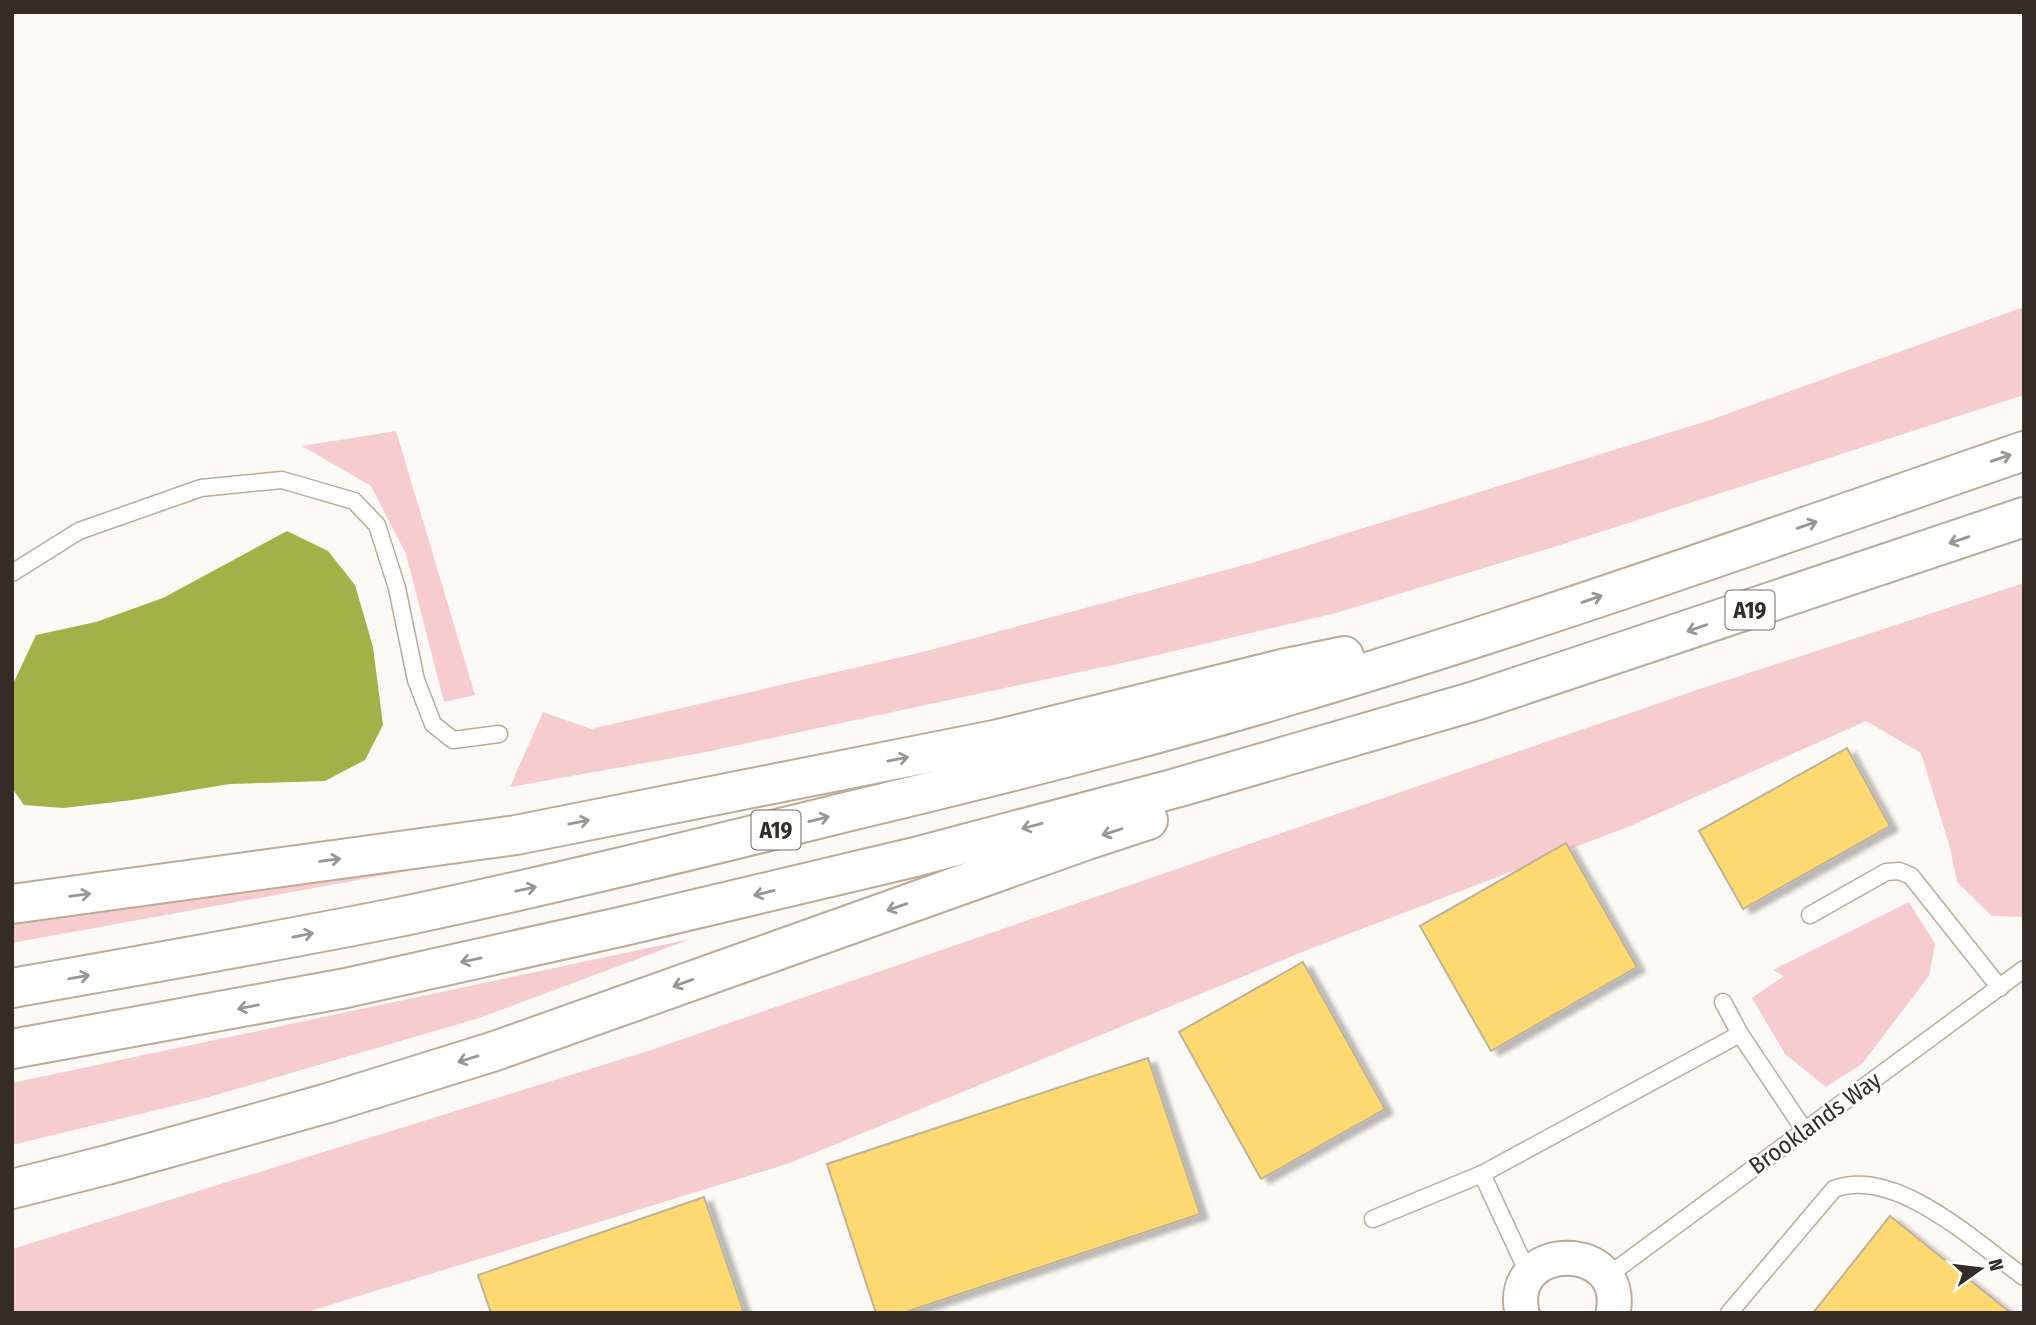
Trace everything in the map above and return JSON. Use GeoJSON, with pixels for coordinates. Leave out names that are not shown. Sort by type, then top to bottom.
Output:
{"type":"FeatureCollection","features":[{"type":"Feature","properties":{"kind":"highway","name":"A19"},"geometry":{"type":"LineString","coordinates":[[12,988],[216,953],[405,915],[584,876],[970,782],[1287,697],[1527,621],[2024,451]]}},
{"type":"Feature","properties":{"kind":"highway","name":"A19"},"geometry":{"type":"LineString","coordinates":[[12,1049],[346,988],[624,926],[915,857],[1176,788],[1475,701],[2024,517]]}},
{"type":"Feature","properties":{"kind":"highway","name":"A19"},"geometry":{"type":"LineString","coordinates":[[12,904],[516,835],[999,739],[1286,668],[1527,621]]}},
{"type":"Feature","properties":{"kind":"highway","name":"A19"},"geometry":{"type":"LineString","coordinates":[[12,1189],[289,1114],[495,1051],[1087,840],[1315,767],[1475,701]]}},
{"type":"Feature","properties":{"kind":"street"},"geometry":{"type":"LineString","coordinates":[[1522,1313],[1520,1303],[1529,1275],[1541,1264],[1557,1257],[1573,1257],[1593,1264],[1606,1277],[1613,1292],[1612,1313]]}},
{"type":"Feature","properties":{"kind":"lane"},"geometry":{"type":"LineString","coordinates":[[12,573],[79,531],[201,488],[282,480],[354,501],[377,525],[397,588],[416,680],[433,724],[453,740],[499,734]]}},
{"type":"Feature","properties":{"kind":"lane"},"geometry":{"type":"LineString","coordinates":[[1810,915],[1886,872],[1899,871],[1911,876],[2000,988]]}},
{"type":"Feature","properties":{"kind":"lane","name":"Brooklands Way"},"geometry":{"type":"LineString","coordinates":[[1606,1277],[2024,969]]}},
{"type":"Feature","properties":{"kind":"lane"},"geometry":{"type":"LineString","coordinates":[[1723,1002],[1740,1034],[1805,1131]]}},
{"type":"Feature","properties":{"kind":"lane"},"geometry":{"type":"LineString","coordinates":[[1373,1219],[1482,1174],[1740,1034]]}},
{"type":"Feature","properties":{"kind":"lane"},"geometry":{"type":"LineString","coordinates":[[1482,1174],[1529,1275]]}},
{"type":"Feature","properties":{"kind":"lane"},"geometry":{"type":"LineString","coordinates":[[1729,1313],[1833,1189],[1843,1185],[1880,1187],[1920,1202],[2024,1277]]}},
{"type":"Feature","properties":{"kind":"shaded area"},"geometry":{"type":"Polygon","coordinates":[[[2024,307],[2024,395],[1560,545],[1336,613],[1136,660],[701,753],[510,787],[543,712],[591,729],[923,652],[1255,562],[1710,420],[2024,307]]]}},
{"type":"Feature","properties":{"kind":"shaded area"},"geometry":{"type":"Polygon","coordinates":[[[396,431],[475,695],[444,702],[406,554],[371,486],[302,446],[396,431]]]}},
{"type":"Feature","properties":{"kind":"shaded area"},"geometry":{"type":"Polygon","coordinates":[[[287,531],[328,551],[355,585],[373,647],[383,725],[365,760],[325,781],[230,784],[63,808],[24,805],[12,788],[12,686],[36,635],[96,622],[163,598],[287,531]]]}},
{"type":"Feature","properties":{"kind":"shaded area"},"geometry":{"type":"Polygon","coordinates":[[[2024,583],[2024,917],[1992,916],[1957,882],[1950,848],[1921,753],[1866,721],[1630,826],[1312,948],[790,1163],[304,1313],[12,1313],[12,1249],[648,1051],[1700,689],[2024,583]]]}},
{"type":"Feature","properties":{"kind":"shaded area"},"geometry":{"type":"Polygon","coordinates":[[[462,861],[12,943],[12,923],[462,861]]]}},
{"type":"Feature","properties":{"kind":"shaded area"},"geometry":{"type":"Polygon","coordinates":[[[1909,902],[1935,944],[1929,976],[1862,1064],[1826,1087],[1785,1054],[1752,998],[1784,976],[1773,970],[1909,902]]]}},
{"type":"Feature","properties":{"kind":"shaded area"},"geometry":{"type":"Polygon","coordinates":[[[691,939],[479,1018],[202,1099],[12,1145],[12,1083],[691,939]]]}},
{"type":"Feature","properties":{"kind":"building"},"geometry":{"type":"Polygon","coordinates":[[[1847,748],[1890,826],[1743,909],[1699,831],[1847,748]]]}},
{"type":"Feature","properties":{"kind":"building"},"geometry":{"type":"Polygon","coordinates":[[[1566,843],[1637,967],[1491,1051],[1420,926],[1566,843]]]}},
{"type":"Feature","properties":{"kind":"building"},"geometry":{"type":"Polygon","coordinates":[[[1303,962],[1385,1109],[1261,1179],[1179,1032],[1303,962]]]}},
{"type":"Feature","properties":{"kind":"building"},"geometry":{"type":"Polygon","coordinates":[[[1148,1058],[1200,1214],[903,1313],[876,1313],[827,1164],[1148,1058]]]}},
{"type":"Feature","properties":{"kind":"building"},"geometry":{"type":"Polygon","coordinates":[[[704,1197],[744,1313],[491,1313],[478,1275],[704,1197]]]}},
{"type":"Feature","properties":{"kind":"building"},"geometry":{"type":"Polygon","coordinates":[[[1890,1216],[2011,1313],[1813,1313],[1890,1216]]]}}]}
